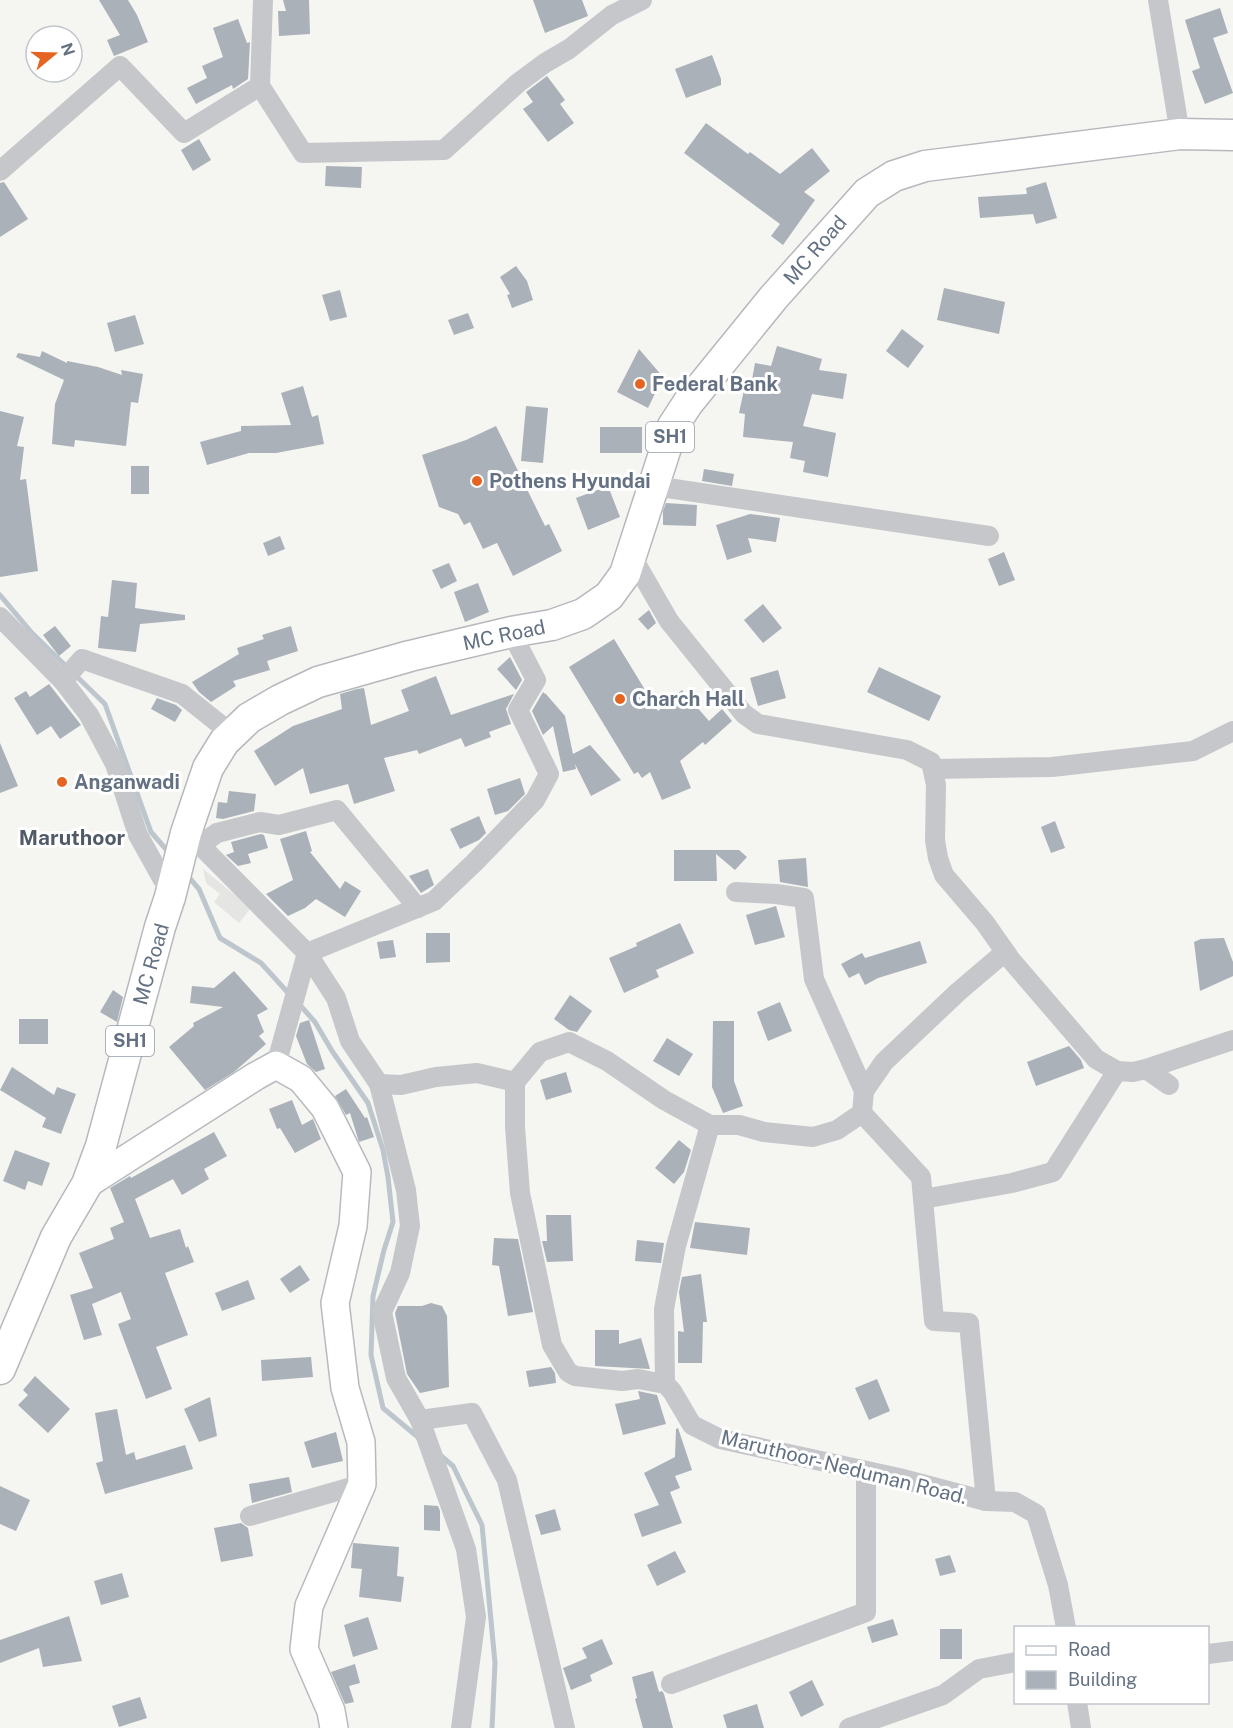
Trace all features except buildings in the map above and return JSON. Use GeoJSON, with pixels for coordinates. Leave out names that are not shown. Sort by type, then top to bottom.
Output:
{"type":"FeatureCollection","features":[{"type":"Feature","properties":{"kind":"main road","name":"MC Road"},"geometry":{"type":"LineString","coordinates":[[0,1369],[56,1236],[87,1184],[101,1146],[160,927],[167,889],[193,839],[208,768],[224,742],[249,718],[318,682],[410,656],[511,632],[552,625],[583,614],[609,596],[625,574],[674,426],[688,403],[774,297],[867,193],[894,176],[925,166],[1179,134],[1233,135]]}},
{"type":"Feature","properties":{"kind":"street"},"geometry":{"type":"LineString","coordinates":[[263,0],[260,86],[303,153],[444,150],[518,83],[569,49],[588,31],[612,15],[642,0]]}},
{"type":"Feature","properties":{"kind":"street"},"geometry":{"type":"LineString","coordinates":[[1158,0],[1179,134]]}},
{"type":"Feature","properties":{"kind":"street"},"geometry":{"type":"LineString","coordinates":[[0,171],[120,66],[184,133],[260,86]]}},
{"type":"Feature","properties":{"kind":"street"},"geometry":{"type":"LineString","coordinates":[[654,486],[989,536]]}},
{"type":"Feature","properties":{"kind":"street"},"geometry":{"type":"LineString","coordinates":[[631,555],[669,621],[744,714],[758,724],[907,750],[931,762],[934,769],[937,802],[935,840],[944,875],[1096,1059],[1117,1071],[1146,1069],[1233,1040]]}},
{"type":"Feature","properties":{"kind":"street"},"geometry":{"type":"LineString","coordinates":[[0,617],[63,681],[89,715],[115,764],[138,835],[167,889]]}},
{"type":"Feature","properties":{"kind":"street"},"geometry":{"type":"LineString","coordinates":[[307,953],[434,901],[535,800],[549,774],[518,710],[536,680],[511,632]]}},
{"type":"Feature","properties":{"kind":"street"},"geometry":{"type":"LineString","coordinates":[[63,681],[82,659],[182,694],[232,734]]}},
{"type":"Feature","properties":{"kind":"street"},"geometry":{"type":"LineString","coordinates":[[934,769],[1052,767],[1193,751],[1233,731]]}},
{"type":"Feature","properties":{"kind":"street"},"geometry":{"type":"LineString","coordinates":[[418,908],[337,810],[279,825],[260,822],[193,839],[307,953],[336,998],[350,1041],[379,1084],[406,1190],[410,1226],[400,1273],[382,1312],[396,1378],[420,1420],[465,1549],[476,1617],[461,1728]]}},
{"type":"Feature","properties":{"kind":"street"},"geometry":{"type":"LineString","coordinates":[[736,892],[804,898],[814,979],[864,1091],[862,1113],[921,1177],[934,1322],[969,1323],[986,1501]]}},
{"type":"Feature","properties":{"kind":"street"},"geometry":{"type":"LineString","coordinates":[[864,1091],[885,1062],[958,992],[1005,951]]}},
{"type":"Feature","properties":{"kind":"street"},"geometry":{"type":"LineString","coordinates":[[87,1184],[276,1065],[307,953]]}},
{"type":"Feature","properties":{"kind":"street"},"geometry":{"type":"LineString","coordinates":[[710,1125],[676,1246],[664,1308],[665,1384],[638,1379],[622,1381],[575,1376],[567,1372],[552,1345],[520,1193],[514,1082],[540,1052],[569,1042],[608,1061],[664,1100],[710,1125],[739,1125],[764,1132],[813,1137],[837,1130],[862,1113]]}},
{"type":"Feature","properties":{"kind":"street"},"geometry":{"type":"LineString","coordinates":[[276,1065],[301,1079],[325,1108],[357,1172],[353,1226],[335,1303],[345,1388],[361,1442],[362,1484],[309,1605],[304,1649],[331,1711],[334,1728]]}},
{"type":"Feature","properties":{"kind":"street"},"geometry":{"type":"LineString","coordinates":[[1146,1069],[1169,1085]]}},
{"type":"Feature","properties":{"kind":"street"},"geometry":{"type":"LineString","coordinates":[[923,1199],[1012,1183],[1053,1172],[1117,1071]]}},
{"type":"Feature","properties":{"kind":"street"},"geometry":{"type":"LineString","coordinates":[[379,1084],[401,1085],[436,1077],[477,1073],[514,1082]]}},
{"type":"Feature","properties":{"kind":"street","name":"Maruthoor- Neduman Road."},"geometry":{"type":"LineString","coordinates":[[665,1384],[672,1391],[692,1425],[720,1439],[866,1471],[986,1501],[1015,1502],[1036,1514],[1058,1585],[1066,1626]]}},
{"type":"Feature","properties":{"kind":"street"},"geometry":{"type":"LineString","coordinates":[[420,1420],[472,1413],[507,1480],[566,1728]]}},
{"type":"Feature","properties":{"kind":"street"},"geometry":{"type":"LineString","coordinates":[[671,1684],[866,1612],[866,1471]]}},
{"type":"Feature","properties":{"kind":"street"},"geometry":{"type":"LineString","coordinates":[[250,1515],[362,1484]]}},
{"type":"Feature","properties":{"kind":"street"},"geometry":{"type":"LineString","coordinates":[[1209,1654],[1233,1651]]}},
{"type":"Feature","properties":{"kind":"street"},"geometry":{"type":"LineString","coordinates":[[849,1728],[943,1695],[979,1669],[1014,1662]]}},
{"type":"Feature","properties":{"kind":"street"},"geometry":{"type":"LineString","coordinates":[[1077,1704],[1081,1728]]}},
{"type":"Feature","properties":{"kind":"shaded area"},"geometry":{"type":"Polygon","coordinates":[[[203,869],[251,908],[239,923],[214,902],[220,894],[206,883],[203,869]]]}},
{"type":"Feature","properties":{"kind":"waterway"},"geometry":{"type":"LineString","coordinates":[[0,595],[32,633],[105,704],[151,832],[171,855]]}},
{"type":"Feature","properties":{"kind":"waterway"},"geometry":{"type":"LineString","coordinates":[[186,874],[199,889],[220,938],[261,963],[290,995]]}},
{"type":"Feature","properties":{"kind":"waterway"},"geometry":{"type":"LineString","coordinates":[[299,1004],[315,1022],[368,1103],[383,1150],[393,1222],[373,1296],[371,1355],[383,1408],[419,1438]]}},
{"type":"Feature","properties":{"kind":"waterway"},"geometry":{"type":"LineString","coordinates":[[440,1455],[453,1466],[482,1525],[495,1663],[492,1728]]}},
{"type":"Feature","properties":{"kind":"place","name":"Federal Bank"},"geometry":{"type":"Point","coordinates":[640,384]}},
{"type":"Feature","properties":{"kind":"place","name":"Pothens Hyundai"},"geometry":{"type":"Point","coordinates":[477,481]}},
{"type":"Feature","properties":{"kind":"place","name":"Charch Hall"},"geometry":{"type":"Point","coordinates":[620,699]}},
{"type":"Feature","properties":{"kind":"place","name":"Anganwadi"},"geometry":{"type":"Point","coordinates":[62,782]}},
{"type":"Feature","properties":{"kind":"district","name":"Maruthoor"},"geometry":{"type":"Point","coordinates":[72,838]}}]}
